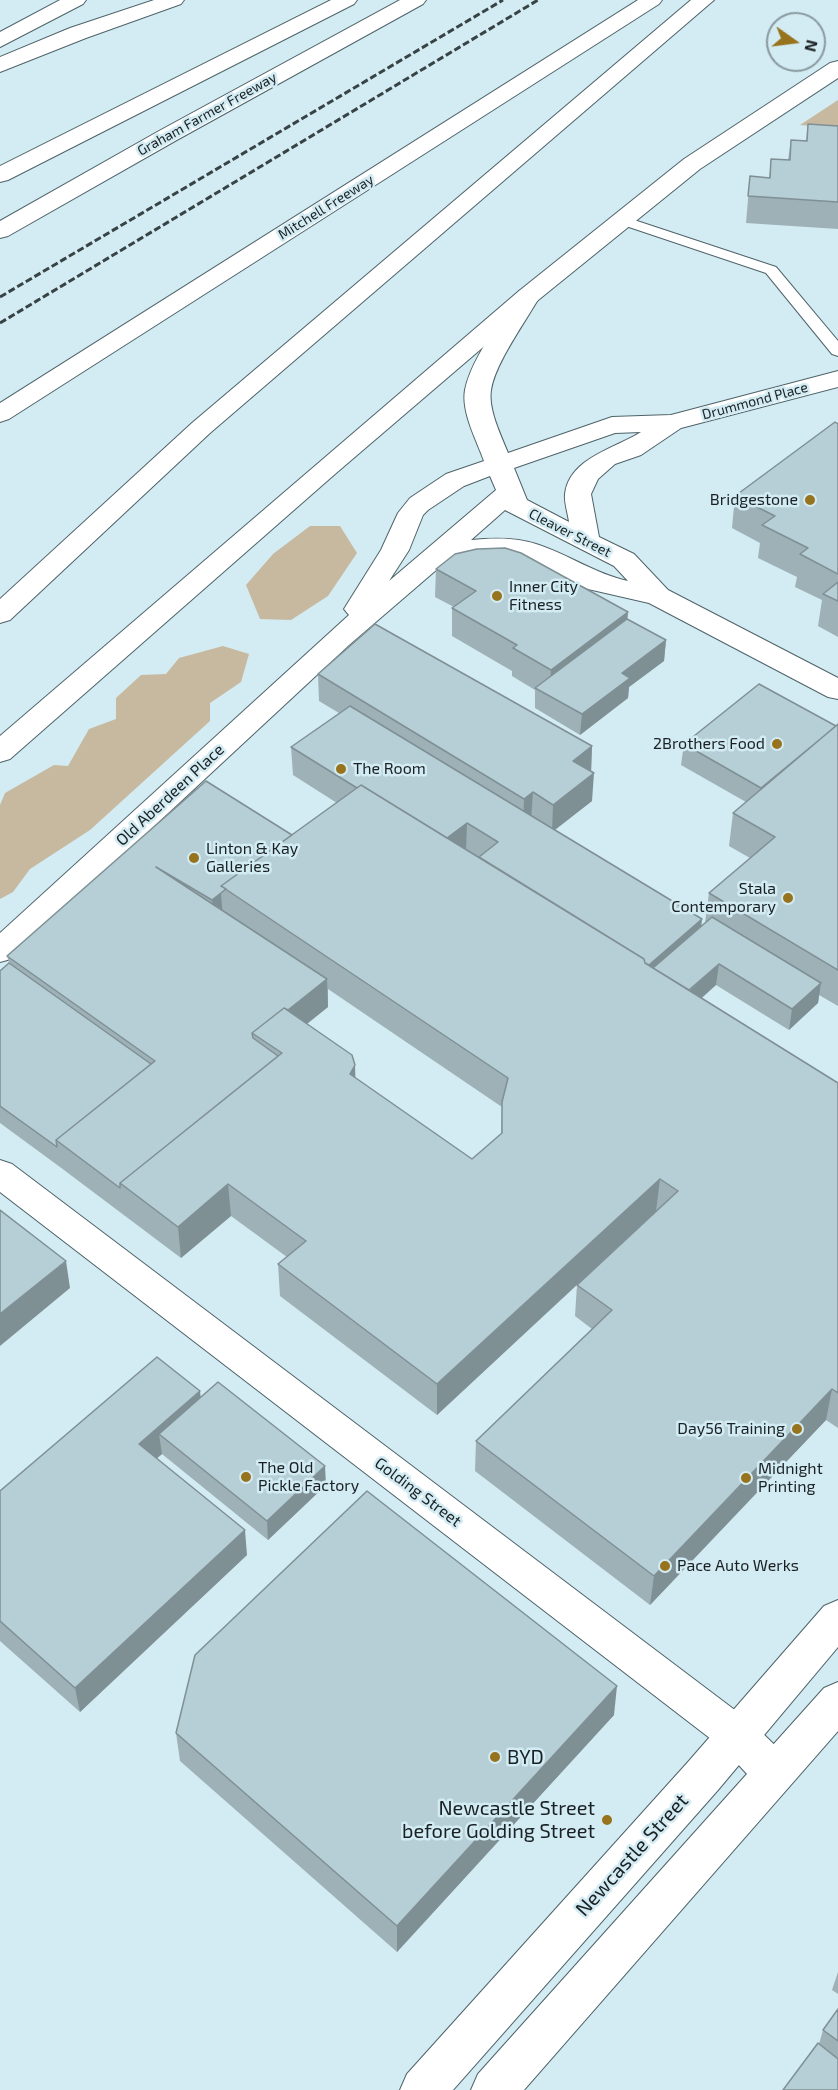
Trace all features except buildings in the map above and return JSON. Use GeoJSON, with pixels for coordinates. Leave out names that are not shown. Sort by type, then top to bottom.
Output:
{"type":"FeatureCollection","features":[{"type":"Feature","properties":{"kind":"main road"},"geometry":{"type":"LineString","coordinates":[[0,40],[76,0]]}},
{"type":"Feature","properties":{"kind":"main road"},"geometry":{"type":"LineString","coordinates":[[0,65],[78,33],[174,0]]}},
{"type":"Feature","properties":{"kind":"main road"},"geometry":{"type":"LineString","coordinates":[[0,175],[347,0]]}},
{"type":"Feature","properties":{"kind":"main road","name":"Graham Farmer Freeway"},"geometry":{"type":"LineString","coordinates":[[0,231],[167,136],[416,0]]}},
{"type":"Feature","properties":{"kind":"main road","name":"Mitchell Freeway"},"geometry":{"type":"LineString","coordinates":[[0,414],[652,0]]}},
{"type":"Feature","properties":{"kind":"main road"},"geometry":{"type":"LineString","coordinates":[[0,614],[201,428],[704,0]]}},
{"type":"Feature","properties":{"kind":"main road"},"geometry":{"type":"LineString","coordinates":[[0,752],[326,468],[528,296],[692,164],[838,69]]}},
{"type":"Feature","properties":{"kind":"main road"},"geometry":{"type":"LineString","coordinates":[[0,157],[148,99]]}},
{"type":"Feature","properties":{"kind":"main road","name":"Cleaver Street"},"geometry":{"type":"LineString","coordinates":[[528,296],[495,353],[478,392],[484,423],[515,505],[624,561],[658,596]]}},
{"type":"Feature","properties":{"kind":"main road","name":"Drummond Place"},"geometry":{"type":"LineString","coordinates":[[501,464],[612,425],[672,423],[832,386]]}},
{"type":"Feature","properties":{"kind":"main road","name":"Drummond Place"},"geometry":{"type":"LineString","coordinates":[[586,541],[578,494],[586,475],[606,458],[632,449],[672,423]]}},
{"type":"Feature","properties":{"kind":"main road","name":"Old Aberdeen Place"},"geometry":{"type":"LineString","coordinates":[[339,639],[379,578],[395,550],[405,522],[419,504],[455,480],[501,464]]}},
{"type":"Feature","properties":{"kind":"main road","name":"Old Aberdeen Place"},"geometry":{"type":"LineString","coordinates":[[0,951],[339,639],[510,492]]}},
{"type":"Feature","properties":{"kind":"main road","name":"Cleaver Street"},"geometry":{"type":"LineString","coordinates":[[441,551],[497,546],[528,550],[598,583],[658,596],[838,690]]}},
{"type":"Feature","properties":{"kind":"main road","name":"Golding Street"},"geometry":{"type":"LineString","coordinates":[[0,1173],[738,1736],[774,1773]]}},
{"type":"Feature","properties":{"kind":"main road","name":"Newcastle Street"},"geometry":{"type":"LineString","coordinates":[[423,2090],[738,1736],[838,1618]]}},
{"type":"Feature","properties":{"kind":"main road"},"geometry":{"type":"LineString","coordinates":[[494,2090],[838,1701]]}},
{"type":"Feature","properties":{"kind":"lane"},"geometry":{"type":"LineString","coordinates":[[622,220],[771,270],[838,351]]}},
{"type":"Feature","properties":{"kind":"shaded area"},"geometry":{"type":"Polygon","coordinates":[[[838,100],[838,128],[800,125],[838,100]]]}},
{"type":"Feature","properties":{"kind":"shaded area"},"geometry":{"type":"Polygon","coordinates":[[[310,526],[340,526],[357,553],[328,596],[291,620],[260,619],[246,585],[273,554],[310,526]]]}},
{"type":"Feature","properties":{"kind":"shaded area"},"geometry":{"type":"Polygon","coordinates":[[[223,646],[249,654],[241,682],[210,703],[210,721],[90,830],[30,869],[13,892],[0,899],[0,805],[5,793],[54,765],[68,766],[89,729],[116,719],[116,698],[141,675],[166,674],[179,658],[223,646]]]}},
{"type":"Feature","properties":{"kind":"railway"},"geometry":{"type":"LineString","coordinates":[[0,297],[503,0]]}},
{"type":"Feature","properties":{"kind":"railway"},"geometry":{"type":"LineString","coordinates":[[0,323],[538,0]]}},
{"type":"Feature","properties":{"kind":"place","name":"Bridgestone"},"geometry":{"type":"Point","coordinates":[810,500]}},
{"type":"Feature","properties":{"kind":"place","name":"Inner City Fitness"},"geometry":{"type":"Point","coordinates":[497,596]}},
{"type":"Feature","properties":{"kind":"place","name":"2Brothers Food"},"geometry":{"type":"Point","coordinates":[777,744]}},
{"type":"Feature","properties":{"kind":"place","name":"The Room"},"geometry":{"type":"Point","coordinates":[341,769]}},
{"type":"Feature","properties":{"kind":"place","name":"Linton & Kay Galleries"},"geometry":{"type":"Point","coordinates":[194,858]}},
{"type":"Feature","properties":{"kind":"place","name":"Stala Contemporary"},"geometry":{"type":"Point","coordinates":[788,898]}},
{"type":"Feature","properties":{"kind":"place","name":"Day56 Training"},"geometry":{"type":"Point","coordinates":[797,1429]}},
{"type":"Feature","properties":{"kind":"place","name":"The Old Pickle Factory"},"geometry":{"type":"Point","coordinates":[246,1477]}},
{"type":"Feature","properties":{"kind":"place","name":"Midnight Printing"},"geometry":{"type":"Point","coordinates":[746,1478]}},
{"type":"Feature","properties":{"kind":"place","name":"Pace Auto Werks"},"geometry":{"type":"Point","coordinates":[665,1566]}},
{"type":"Feature","properties":{"kind":"place","name":"BYD"},"geometry":{"type":"Point","coordinates":[495,1757]}},
{"type":"Feature","properties":{"kind":"place","name":"Newcastle Street before Golding Street"},"geometry":{"type":"Point","coordinates":[607,1820]}}]}
